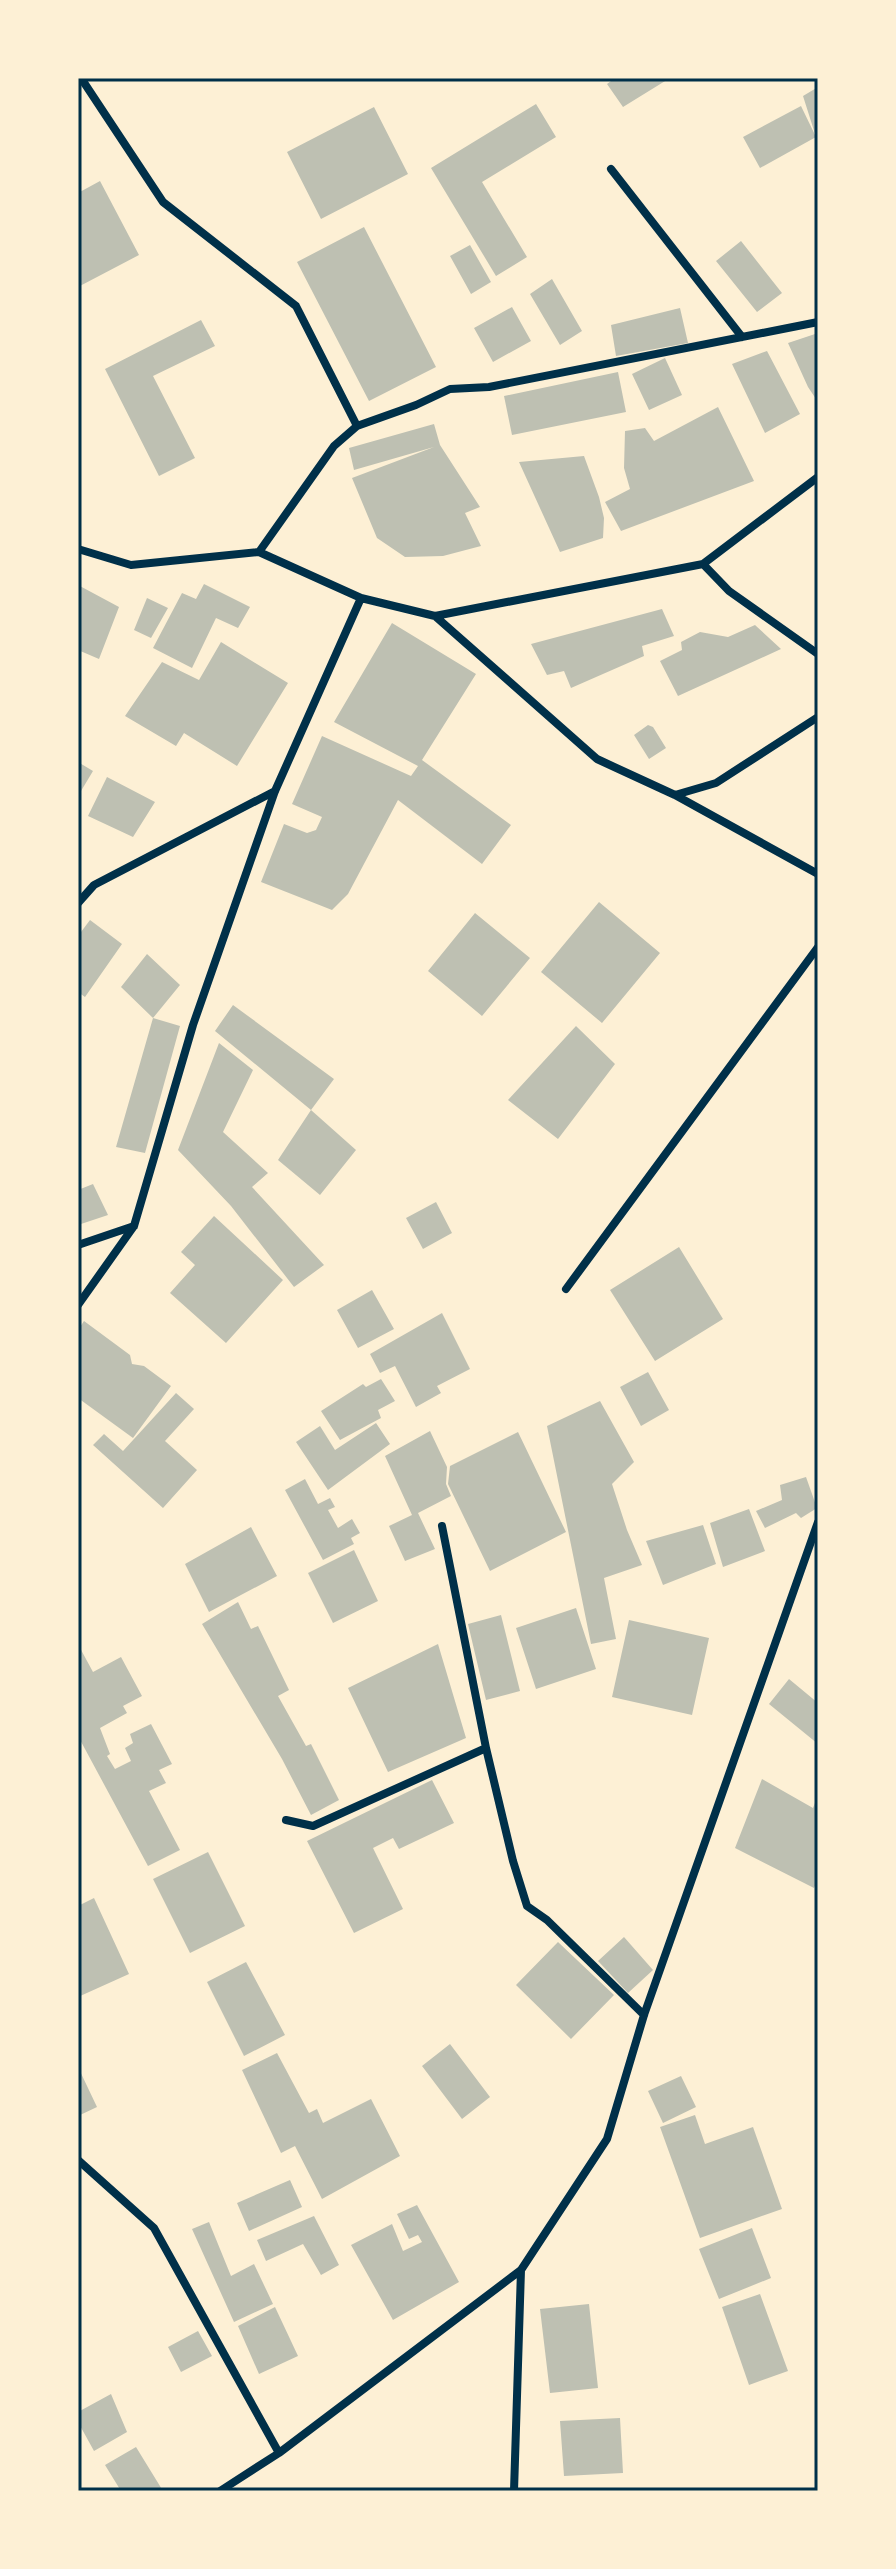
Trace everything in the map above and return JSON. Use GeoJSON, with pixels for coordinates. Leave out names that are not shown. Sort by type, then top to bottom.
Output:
{"type":"FeatureCollection","features":[{"type":"Feature","properties":{"kind":"street"},"geometry":{"type":"LineString","coordinates":[[81,78],[163,202],[296,306],[357,426]]}},
{"type":"Feature","properties":{"kind":"street"},"geometry":{"type":"LineString","coordinates":[[611,169],[742,337]]}},
{"type":"Feature","properties":{"kind":"street"},"geometry":{"type":"LineString","coordinates":[[259,552],[334,446],[357,426],[450,389],[489,387],[818,322]]}},
{"type":"Feature","properties":{"kind":"street"},"geometry":{"type":"LineString","coordinates":[[78,549],[131,565],[259,552],[361,598],[435,616],[703,564],[818,477]]}},
{"type":"Feature","properties":{"kind":"street"},"geometry":{"type":"LineString","coordinates":[[703,564],[729,591],[818,654]]}},
{"type":"Feature","properties":{"kind":"street"},"geometry":{"type":"LineString","coordinates":[[78,1305],[134,1226],[193,1025],[275,791],[361,598]]}},
{"type":"Feature","properties":{"kind":"street"},"geometry":{"type":"LineString","coordinates":[[435,616],[597,759],[675,795],[818,874]]}},
{"type":"Feature","properties":{"kind":"street"},"geometry":{"type":"LineString","coordinates":[[675,795],[716,783],[818,717]]}},
{"type":"Feature","properties":{"kind":"street"},"geometry":{"type":"LineString","coordinates":[[78,903],[94,885],[275,791]]}},
{"type":"Feature","properties":{"kind":"street"},"geometry":{"type":"LineString","coordinates":[[566,1289],[818,947]]}},
{"type":"Feature","properties":{"kind":"street"},"geometry":{"type":"LineString","coordinates":[[78,1245],[134,1226]]}},
{"type":"Feature","properties":{"kind":"street"},"geometry":{"type":"LineString","coordinates":[[220,2491],[279,2453],[521,2270],[607,2139],[644,2015],[818,1522]]}},
{"type":"Feature","properties":{"kind":"street"},"geometry":{"type":"LineString","coordinates":[[442,1526],[486,1748],[527,1906],[547,1920],[644,2015]]}},
{"type":"Feature","properties":{"kind":"street"},"geometry":{"type":"LineString","coordinates":[[286,1820],[313,1826],[486,1748]]}},
{"type":"Feature","properties":{"kind":"street"},"geometry":{"type":"LineString","coordinates":[[78,2160],[154,2228],[279,2453]]}},
{"type":"Feature","properties":{"kind":"street"},"geometry":{"type":"LineString","coordinates":[[514,2491],[521,2270]]}},
{"type":"Feature","properties":{"kind":"building"},"geometry":{"type":"Polygon","coordinates":[[[615,78],[670,78],[623,107],[607,84],[615,78]]]}},
{"type":"Feature","properties":{"kind":"building"},"geometry":{"type":"Polygon","coordinates":[[[818,87],[818,142],[803,96],[818,87]]]}},
{"type":"Feature","properties":{"kind":"building"},"geometry":{"type":"Polygon","coordinates":[[[536,104],[556,137],[482,182],[527,257],[496,276],[431,168],[536,104]]]}},
{"type":"Feature","properties":{"kind":"building"},"geometry":{"type":"Polygon","coordinates":[[[801,106],[816,137],[760,168],[743,137],[801,106]]]}},
{"type":"Feature","properties":{"kind":"building"},"geometry":{"type":"Polygon","coordinates":[[[374,107],[408,174],[321,219],[287,152],[374,107]]]}},
{"type":"Feature","properties":{"kind":"building"},"geometry":{"type":"Polygon","coordinates":[[[100,181],[139,255],[78,287],[78,193],[100,181]]]}},
{"type":"Feature","properties":{"kind":"building"},"geometry":{"type":"Polygon","coordinates":[[[364,227],[436,367],[369,401],[297,262],[364,227]]]}},
{"type":"Feature","properties":{"kind":"building"},"geometry":{"type":"Polygon","coordinates":[[[741,241],[782,293],[757,312],[716,261],[741,241]]]}},
{"type":"Feature","properties":{"kind":"building"},"geometry":{"type":"Polygon","coordinates":[[[470,245],[491,282],[471,294],[450,256],[470,245]]]}},
{"type":"Feature","properties":{"kind":"building"},"geometry":{"type":"Polygon","coordinates":[[[552,279],[582,331],[560,345],[530,294],[552,279]]]}},
{"type":"Feature","properties":{"kind":"building"},"geometry":{"type":"Polygon","coordinates":[[[512,307],[531,341],[493,362],[474,328],[512,307]]]}},
{"type":"Feature","properties":{"kind":"building"},"geometry":{"type":"Polygon","coordinates":[[[680,308],[688,343],[616,356],[611,325],[680,308]]]}},
{"type":"Feature","properties":{"kind":"building"},"geometry":{"type":"Polygon","coordinates":[[[201,320],[215,346],[153,376],[195,458],[159,476],[105,369],[201,320]]]}},
{"type":"Feature","properties":{"kind":"building"},"geometry":{"type":"Polygon","coordinates":[[[818,333],[818,402],[788,343],[818,333]]]}},
{"type":"Feature","properties":{"kind":"building"},"geometry":{"type":"Polygon","coordinates":[[[767,351],[800,414],[765,433],[732,364],[767,351]]]}},
{"type":"Feature","properties":{"kind":"building"},"geometry":{"type":"Polygon","coordinates":[[[665,358],[682,395],[649,410],[632,374],[665,358]]]}},
{"type":"Feature","properties":{"kind":"building"},"geometry":{"type":"Polygon","coordinates":[[[618,372],[626,412],[512,435],[504,396],[618,372]]]}},
{"type":"Feature","properties":{"kind":"building"},"geometry":{"type":"Polygon","coordinates":[[[718,407],[754,481],[621,531],[605,502],[630,489],[624,468],[625,431],[645,428],[654,441],[718,407]]]}},
{"type":"Feature","properties":{"kind":"building"},"geometry":{"type":"Polygon","coordinates":[[[434,424],[440,445],[480,507],[465,513],[481,546],[443,556],[405,557],[377,538],[352,478],[434,447],[354,470],[349,448],[434,424]]]}},
{"type":"Feature","properties":{"kind":"building"},"geometry":{"type":"Polygon","coordinates":[[[584,456],[604,518],[603,538],[560,552],[519,462],[584,456]]]}},
{"type":"Feature","properties":{"kind":"building"},"geometry":{"type":"Polygon","coordinates":[[[204,584],[250,607],[238,628],[216,618],[192,668],[153,648],[182,593],[196,599],[204,584]]]}},
{"type":"Feature","properties":{"kind":"building"},"geometry":{"type":"Polygon","coordinates":[[[78,585],[119,607],[99,659],[78,650],[78,585]]]}},
{"type":"Feature","properties":{"kind":"building"},"geometry":{"type":"Polygon","coordinates":[[[147,598],[168,608],[151,638],[134,630],[147,598]]]}},
{"type":"Feature","properties":{"kind":"building"},"geometry":{"type":"Polygon","coordinates":[[[662,609],[674,636],[642,646],[644,656],[571,688],[564,671],[547,675],[531,644],[662,609]]]}},
{"type":"Feature","properties":{"kind":"building"},"geometry":{"type":"Polygon","coordinates":[[[392,623],[476,674],[422,760],[511,825],[482,864],[398,800],[348,894],[332,910],[261,882],[284,824],[307,833],[316,830],[322,817],[292,804],[322,736],[411,776],[418,766],[334,722],[392,623]]]}},
{"type":"Feature","properties":{"kind":"building"},"geometry":{"type":"Polygon","coordinates":[[[755,625],[781,649],[678,696],[660,661],[682,650],[681,642],[700,632],[728,637],[755,625]]]}},
{"type":"Feature","properties":{"kind":"building"},"geometry":{"type":"Polygon","coordinates":[[[221,642],[288,683],[237,766],[184,733],[176,746],[125,716],[162,662],[199,680],[221,642]]]}},
{"type":"Feature","properties":{"kind":"building"},"geometry":{"type":"Polygon","coordinates":[[[648,725],[653,727],[666,748],[649,759],[634,735],[648,725]]]}},
{"type":"Feature","properties":{"kind":"building"},"geometry":{"type":"Polygon","coordinates":[[[78,762],[93,771],[78,796],[78,762]]]}},
{"type":"Feature","properties":{"kind":"building"},"geometry":{"type":"Polygon","coordinates":[[[107,777],[155,802],[133,837],[88,816],[107,777]]]}},
{"type":"Feature","properties":{"kind":"building"},"geometry":{"type":"Polygon","coordinates":[[[599,902],[660,953],[602,1023],[541,972],[599,902]]]}},
{"type":"Feature","properties":{"kind":"building"},"geometry":{"type":"Polygon","coordinates":[[[475,913],[530,958],[482,1016],[428,971],[475,913]]]}},
{"type":"Feature","properties":{"kind":"building"},"geometry":{"type":"Polygon","coordinates":[[[90,920],[122,944],[85,997],[78,992],[78,936],[90,920]]]}},
{"type":"Feature","properties":{"kind":"building"},"geometry":{"type":"Polygon","coordinates":[[[147,954],[180,985],[153,1018],[121,987],[147,954]]]}},
{"type":"Feature","properties":{"kind":"building"},"geometry":{"type":"Polygon","coordinates":[[[233,1005],[334,1079],[311,1110],[215,1031],[233,1005]]]}},
{"type":"Feature","properties":{"kind":"building"},"geometry":{"type":"Polygon","coordinates":[[[153,1018],[180,1026],[145,1153],[116,1147],[153,1018]]]}},
{"type":"Feature","properties":{"kind":"building"},"geometry":{"type":"Polygon","coordinates":[[[576,1026],[615,1064],[558,1139],[508,1100],[576,1026]]]}},
{"type":"Feature","properties":{"kind":"building"},"geometry":{"type":"Polygon","coordinates":[[[219,1043],[253,1070],[223,1132],[268,1173],[252,1187],[324,1265],[294,1287],[231,1206],[178,1150],[219,1043]]]}},
{"type":"Feature","properties":{"kind":"building"},"geometry":{"type":"Polygon","coordinates":[[[311,1110],[356,1150],[320,1195],[278,1160],[311,1110]]]}},
{"type":"Feature","properties":{"kind":"building"},"geometry":{"type":"Polygon","coordinates":[[[93,1184],[108,1215],[78,1225],[78,1190],[93,1184]]]}},
{"type":"Feature","properties":{"kind":"building"},"geometry":{"type":"Polygon","coordinates":[[[436,1202],[452,1233],[423,1249],[406,1218],[436,1202]]]}},
{"type":"Feature","properties":{"kind":"building"},"geometry":{"type":"Polygon","coordinates":[[[214,1216],[283,1280],[226,1343],[170,1293],[195,1265],[181,1252],[214,1216]]]}},
{"type":"Feature","properties":{"kind":"building"},"geometry":{"type":"Polygon","coordinates":[[[679,1247],[723,1319],[655,1361],[610,1290],[679,1247]]]}},
{"type":"Feature","properties":{"kind":"building"},"geometry":{"type":"Polygon","coordinates":[[[372,1290],[394,1329],[358,1348],[337,1310],[372,1290]]]}},
{"type":"Feature","properties":{"kind":"building"},"geometry":{"type":"Polygon","coordinates":[[[442,1313],[470,1369],[437,1386],[441,1393],[416,1407],[395,1366],[380,1373],[370,1354],[442,1313]]]}},
{"type":"Feature","properties":{"kind":"building"},"geometry":{"type":"Polygon","coordinates":[[[84,1321],[130,1355],[132,1364],[144,1366],[171,1386],[133,1438],[78,1398],[78,1330],[84,1321]]]}},
{"type":"Feature","properties":{"kind":"building"},"geometry":{"type":"Polygon","coordinates":[[[648,1372],[669,1410],[641,1426],[620,1387],[648,1372]]]}},
{"type":"Feature","properties":{"kind":"building"},"geometry":{"type":"Polygon","coordinates":[[[381,1379],[395,1401],[378,1410],[381,1418],[340,1440],[321,1411],[363,1384],[366,1387],[381,1379]]]}},
{"type":"Feature","properties":{"kind":"building"},"geometry":{"type":"Polygon","coordinates":[[[176,1393],[194,1409],[165,1441],[197,1470],[163,1508],[93,1445],[104,1434],[123,1451],[176,1393]]]}},
{"type":"Feature","properties":{"kind":"building"},"geometry":{"type":"Polygon","coordinates":[[[600,1401],[634,1462],[612,1484],[642,1565],[604,1578],[616,1639],[591,1644],[547,1426],[600,1401]]]}},
{"type":"Feature","properties":{"kind":"building"},"geometry":{"type":"Polygon","coordinates":[[[376,1423],[390,1444],[328,1490],[296,1442],[320,1426],[335,1450],[376,1423]]]}},
{"type":"Feature","properties":{"kind":"building"},"geometry":{"type":"Polygon","coordinates":[[[430,1431],[447,1467],[446,1484],[451,1496],[418,1513],[435,1549],[405,1561],[389,1526],[412,1515],[385,1456],[430,1431]]]}},
{"type":"Feature","properties":{"kind":"building"},"geometry":{"type":"Polygon","coordinates":[[[518,1432],[566,1532],[490,1571],[448,1484],[450,1466],[518,1432]]]}},
{"type":"Feature","properties":{"kind":"building"},"geometry":{"type":"Polygon","coordinates":[[[806,1477],[817,1508],[801,1518],[796,1513],[765,1528],[756,1511],[782,1500],[780,1485],[806,1477]]]}},
{"type":"Feature","properties":{"kind":"building"},"geometry":{"type":"Polygon","coordinates":[[[305,1479],[318,1504],[330,1498],[335,1507],[328,1510],[338,1528],[352,1519],[360,1533],[351,1538],[354,1544],[323,1560],[285,1490],[305,1479]]]}},
{"type":"Feature","properties":{"kind":"building"},"geometry":{"type":"Polygon","coordinates":[[[749,1509],[765,1551],[723,1567],[710,1523],[749,1509]]]}},
{"type":"Feature","properties":{"kind":"building"},"geometry":{"type":"Polygon","coordinates":[[[703,1525],[716,1564],[663,1585],[646,1541],[703,1525]]]}},
{"type":"Feature","properties":{"kind":"building"},"geometry":{"type":"Polygon","coordinates":[[[251,1527],[277,1576],[209,1612],[185,1564],[251,1527]]]}},
{"type":"Feature","properties":{"kind":"building"},"geometry":{"type":"Polygon","coordinates":[[[354,1550],[378,1601],[333,1623],[308,1573],[354,1550]]]}},
{"type":"Feature","properties":{"kind":"building"},"geometry":{"type":"Polygon","coordinates":[[[238,1602],[251,1629],[258,1626],[289,1690],[278,1696],[306,1746],[311,1744],[339,1800],[311,1815],[282,1759],[202,1624],[238,1602]]]}},
{"type":"Feature","properties":{"kind":"building"},"geometry":{"type":"Polygon","coordinates":[[[576,1608],[596,1669],[536,1689],[516,1628],[576,1608]]]}},
{"type":"Feature","properties":{"kind":"building"},"geometry":{"type":"Polygon","coordinates":[[[501,1615],[520,1691],[486,1700],[468,1624],[501,1615]]]}},
{"type":"Feature","properties":{"kind":"building"},"geometry":{"type":"Polygon","coordinates":[[[629,1620],[709,1638],[692,1715],[612,1697],[629,1620]]]}},
{"type":"Feature","properties":{"kind":"building"},"geometry":{"type":"Polygon","coordinates":[[[438,1644],[466,1738],[388,1772],[348,1688],[438,1644]]]}},
{"type":"Feature","properties":{"kind":"building"},"geometry":{"type":"Polygon","coordinates":[[[80,1648],[93,1672],[121,1657],[142,1696],[123,1706],[127,1713],[100,1728],[110,1754],[107,1756],[115,1769],[131,1761],[125,1748],[133,1743],[130,1734],[151,1724],[172,1764],[159,1770],[166,1783],[149,1791],[180,1850],[148,1866],[78,1736],[80,1648]]]}},
{"type":"Feature","properties":{"kind":"building"},"geometry":{"type":"Polygon","coordinates":[[[789,1679],[818,1703],[818,1744],[769,1704],[789,1679]]]}},
{"type":"Feature","properties":{"kind":"building"},"geometry":{"type":"Polygon","coordinates":[[[762,1779],[813,1808],[818,1795],[818,1879],[814,1888],[735,1848],[762,1779]]]}},
{"type":"Feature","properties":{"kind":"building"},"geometry":{"type":"Polygon","coordinates":[[[432,1780],[454,1823],[399,1849],[393,1838],[373,1848],[403,1909],[354,1933],[307,1841],[432,1780]]]}},
{"type":"Feature","properties":{"kind":"building"},"geometry":{"type":"Polygon","coordinates":[[[208,1852],[245,1926],[190,1953],[153,1879],[208,1852]]]}},
{"type":"Feature","properties":{"kind":"building"},"geometry":{"type":"Polygon","coordinates":[[[94,1898],[129,1974],[78,1997],[78,1906],[94,1898]]]}},
{"type":"Feature","properties":{"kind":"building"},"geometry":{"type":"Polygon","coordinates":[[[624,1937],[653,1970],[628,1993],[598,1961],[624,1937]]]}},
{"type":"Feature","properties":{"kind":"building"},"geometry":{"type":"Polygon","coordinates":[[[558,1942],[614,1995],[571,2039],[516,1985],[558,1942]]]}},
{"type":"Feature","properties":{"kind":"building"},"geometry":{"type":"Polygon","coordinates":[[[246,1962],[285,2035],[244,2056],[207,1982],[246,1962]]]}},
{"type":"Feature","properties":{"kind":"building"},"geometry":{"type":"Polygon","coordinates":[[[450,2044],[490,2097],[462,2119],[422,2066],[450,2044]]]}},
{"type":"Feature","properties":{"kind":"building"},"geometry":{"type":"Polygon","coordinates":[[[277,2053],[309,2113],[317,2109],[323,2123],[371,2099],[400,2156],[322,2199],[295,2146],[281,2153],[242,2070],[277,2053]]]}},
{"type":"Feature","properties":{"kind":"building"},"geometry":{"type":"Polygon","coordinates":[[[78,2067],[97,2107],[78,2116],[78,2067]]]}},
{"type":"Feature","properties":{"kind":"building"},"geometry":{"type":"Polygon","coordinates":[[[681,2076],[696,2107],[663,2123],[648,2091],[681,2076]]]}},
{"type":"Feature","properties":{"kind":"building"},"geometry":{"type":"Polygon","coordinates":[[[695,2115],[705,2144],[753,2127],[782,2209],[700,2238],[660,2127],[695,2115]]]}},
{"type":"Feature","properties":{"kind":"building"},"geometry":{"type":"Polygon","coordinates":[[[290,2180],[302,2207],[249,2231],[237,2203],[290,2180]]]}},
{"type":"Feature","properties":{"kind":"building"},"geometry":{"type":"Polygon","coordinates":[[[417,2205],[459,2282],[393,2320],[351,2245],[392,2224],[403,2251],[422,2242],[418,2235],[409,2239],[397,2214],[417,2205]]]}},
{"type":"Feature","properties":{"kind":"building"},"geometry":{"type":"Polygon","coordinates":[[[314,2216],[339,2265],[321,2275],[303,2244],[266,2261],[257,2240],[314,2216]]]}},
{"type":"Feature","properties":{"kind":"building"},"geometry":{"type":"Polygon","coordinates":[[[209,2222],[231,2276],[254,2264],[273,2304],[234,2322],[192,2229],[209,2222]]]}},
{"type":"Feature","properties":{"kind":"building"},"geometry":{"type":"Polygon","coordinates":[[[752,2228],[771,2278],[719,2299],[699,2249],[752,2228]]]}},
{"type":"Feature","properties":{"kind":"building"},"geometry":{"type":"Polygon","coordinates":[[[760,2294],[788,2371],[749,2385],[722,2307],[760,2294]]]}},
{"type":"Feature","properties":{"kind":"building"},"geometry":{"type":"Polygon","coordinates":[[[589,2304],[598,2388],[550,2393],[540,2309],[589,2304]]]}},
{"type":"Feature","properties":{"kind":"building"},"geometry":{"type":"Polygon","coordinates":[[[275,2307],[298,2356],[259,2374],[238,2326],[275,2307]]]}},
{"type":"Feature","properties":{"kind":"building"},"geometry":{"type":"Polygon","coordinates":[[[198,2331],[212,2356],[181,2372],[168,2347],[198,2331]]]}},
{"type":"Feature","properties":{"kind":"building"},"geometry":{"type":"Polygon","coordinates":[[[111,2394],[127,2432],[94,2451],[78,2422],[78,2412],[111,2394]]]}},
{"type":"Feature","properties":{"kind":"building"},"geometry":{"type":"Polygon","coordinates":[[[620,2418],[623,2473],[564,2476],[560,2421],[620,2418]]]}},
{"type":"Feature","properties":{"kind":"building"},"geometry":{"type":"Polygon","coordinates":[[[136,2447],[163,2491],[121,2491],[105,2465],[136,2447]]]}}]}
